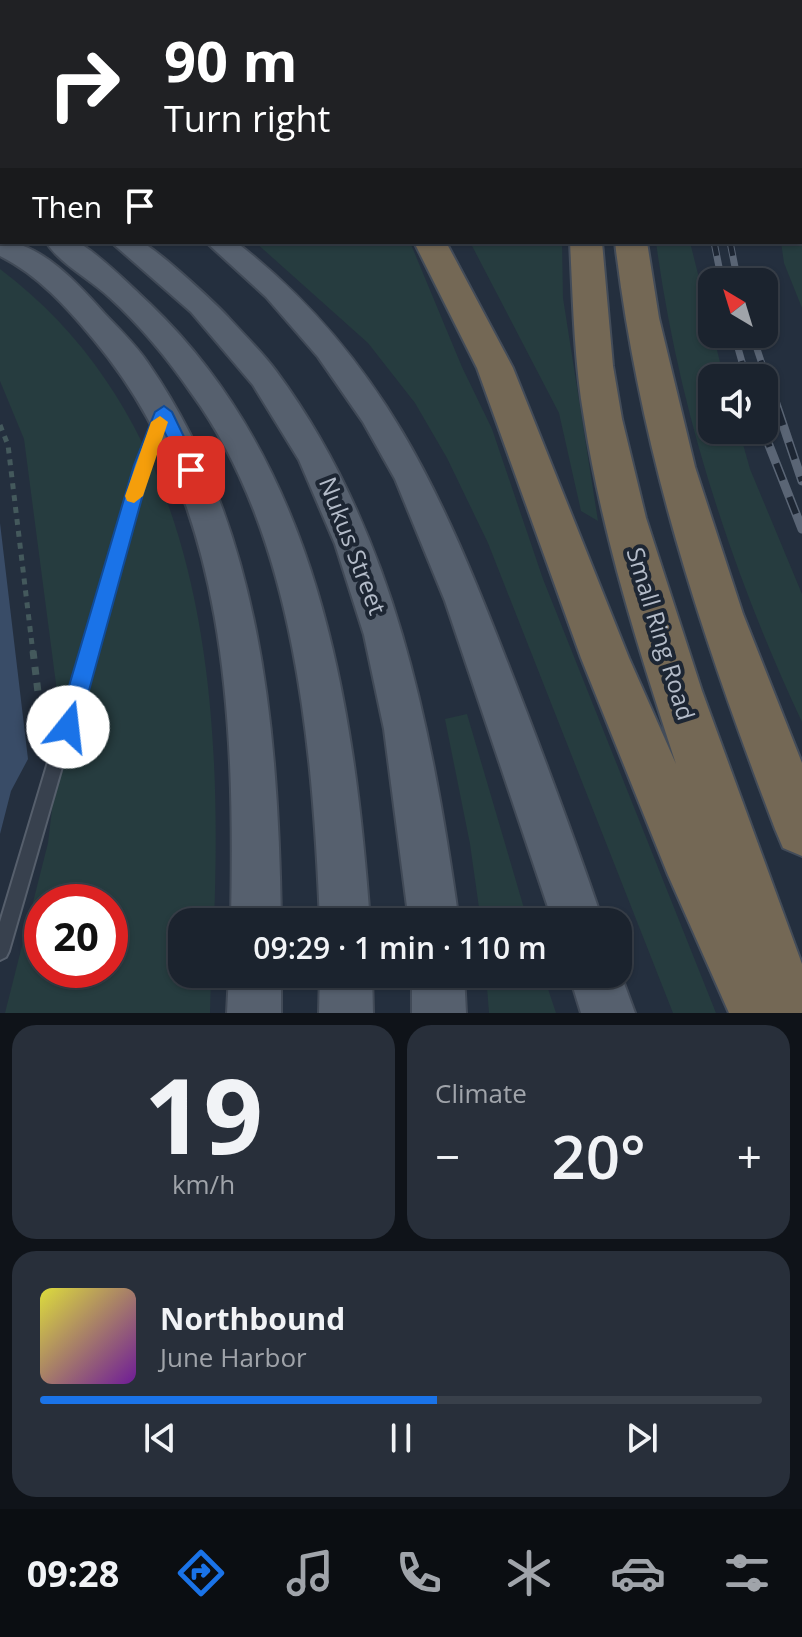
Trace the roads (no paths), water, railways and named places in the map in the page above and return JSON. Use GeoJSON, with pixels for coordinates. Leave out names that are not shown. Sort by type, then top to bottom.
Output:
{"type":"FeatureCollection","features":[{"type":"Feature","properties":{"kind":"highway"},"geometry":{"type":"LineString","coordinates":[[431,244],[495,368],[605,658],[688,855],[761,1013]]}},
{"type":"Feature","properties":{"kind":"highway","name":"Small Ring Road"},"geometry":{"type":"LineString","coordinates":[[586,244],[601,405],[625,518],[677,691],[789,1013]]}},
{"type":"Feature","properties":{"kind":"highway"},"geometry":{"type":"LineString","coordinates":[[631,244],[652,379],[689,524],[802,829]]}},
{"type":"Feature","properties":{"kind":"main road"},"geometry":{"type":"LineString","coordinates":[[61,244],[132,302],[181,355],[226,420],[267,501],[286,548],[317,658],[337,794],[344,908]]}},
{"type":"Feature","properties":{"kind":"main road","name":"Nukus Street"},"geometry":{"type":"LineString","coordinates":[[127,244],[203,304],[253,361],[302,432],[340,506],[376,602],[397,685],[426,841],[433,908]]}},
{"type":"Feature","properties":{"kind":"main road"},"geometry":{"type":"LineString","coordinates":[[221,244],[270,286],[309,327],[380,421],[413,479],[450,562],[573,908]]}},
{"type":"Feature","properties":{"kind":"main road"},"geometry":{"type":"LineString","coordinates":[[0,246],[29,262],[90,315],[131,359],[164,412],[203,497],[227,577],[242,670],[248,733],[255,908]]}},
{"type":"Feature","properties":{"kind":"main road"},"geometry":{"type":"LineString","coordinates":[[254,1013],[255,988]]}},
{"type":"Feature","properties":{"kind":"main road"},"geometry":{"type":"LineString","coordinates":[[346,988],[346,1013]]}},
{"type":"Feature","properties":{"kind":"main road"},"geometry":{"type":"LineString","coordinates":[[438,988],[439,1013]]}},
{"type":"Feature","properties":{"kind":"main road"},"geometry":{"type":"LineString","coordinates":[[600,988],[608,1013]]}},
{"type":"Feature","properties":{"kind":"lane"},"geometry":{"type":"LineString","coordinates":[[0,951],[143,465],[164,412]]}},
{"type":"Feature","properties":{"kind":"water"},"geometry":{"type":"Polygon","coordinates":[[[0,523],[28,759],[11,791],[0,834],[0,523]]]}},
{"type":"Feature","properties":{"kind":"railway"},"geometry":{"type":"LineString","coordinates":[[714,244],[719,268]]}},
{"type":"Feature","properties":{"kind":"railway"},"geometry":{"type":"LineString","coordinates":[[730,244],[735,268]]}},
{"type":"Feature","properties":{"kind":"railway"},"geometry":{"type":"LineString","coordinates":[[738,348],[743,364]]}},
{"type":"Feature","properties":{"kind":"railway"},"geometry":{"type":"LineString","coordinates":[[757,348],[762,364]]}},
{"type":"Feature","properties":{"kind":"railway"},"geometry":{"type":"LineString","coordinates":[[778,410],[802,481]]}},
{"type":"Feature","properties":{"kind":"railway"},"geometry":{"type":"LineString","coordinates":[[769,444],[802,529]]}}]}
